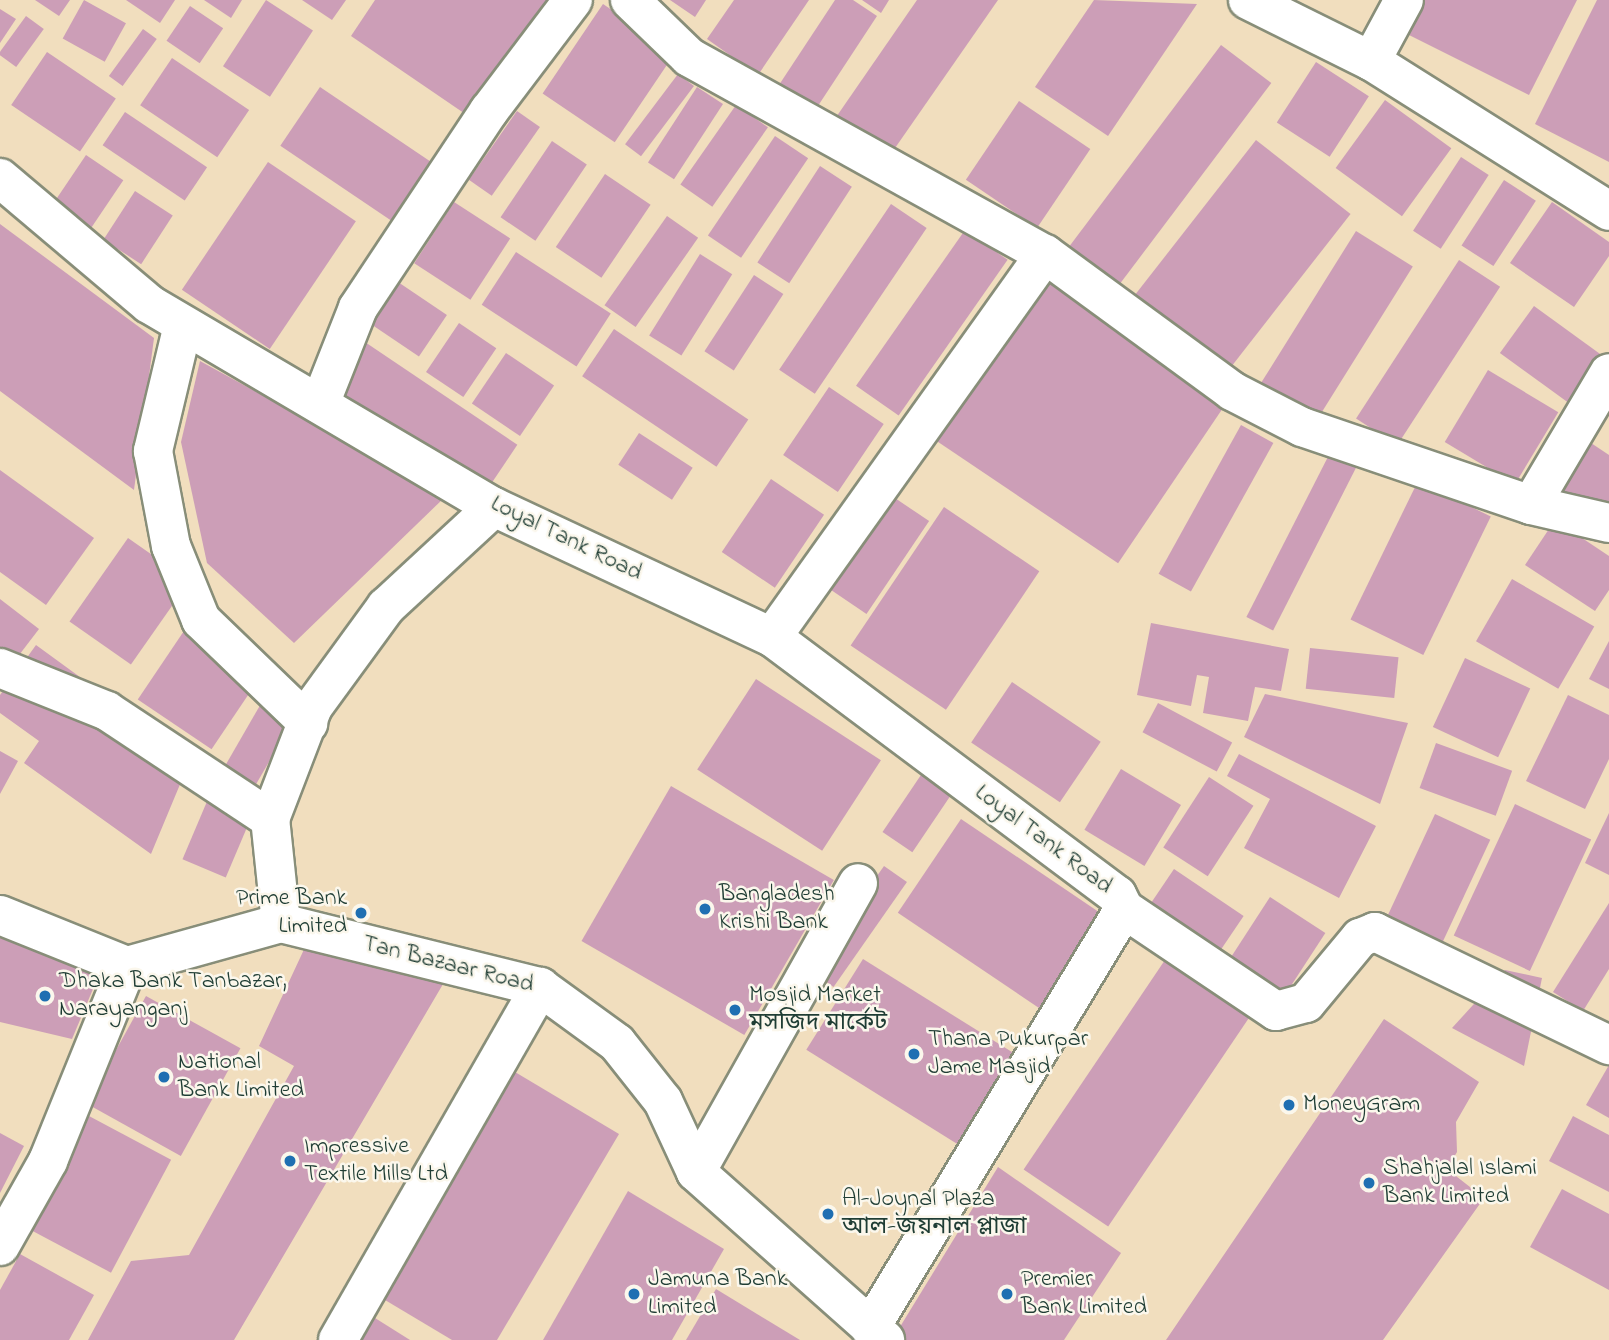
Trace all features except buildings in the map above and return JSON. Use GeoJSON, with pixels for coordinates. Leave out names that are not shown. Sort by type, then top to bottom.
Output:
{"type":"FeatureCollection","features":[{"type":"Feature","properties":{"kind":"street"},"geometry":{"type":"LineString","coordinates":[[320,404],[359,308],[489,111],[573,0]]}},
{"type":"Feature","properties":{"kind":"street"},"geometry":{"type":"LineString","coordinates":[[630,0],[689,57],[1045,254],[1232,391],[1302,427],[1531,505],[1609,523]]}},
{"type":"Feature","properties":{"kind":"street"},"geometry":{"type":"LineString","coordinates":[[1248,0],[1371,61],[1609,211]]}},
{"type":"Feature","properties":{"kind":"street"},"geometry":{"type":"LineString","coordinates":[[1371,61],[1404,0]]}},
{"type":"Feature","properties":{"kind":"street","name":"Loyal Tank Road"},"geometry":{"type":"LineString","coordinates":[[0,178],[149,304],[183,325],[494,507],[772,637],[1117,895],[1124,909],[1276,1011],[1306,1003],[1360,938],[1375,932],[1609,1045]]}},
{"type":"Feature","properties":{"kind":"street"},"geometry":{"type":"LineString","coordinates":[[772,637],[1045,254]]}},
{"type":"Feature","properties":{"kind":"street"},"geometry":{"type":"LineString","coordinates":[[183,325],[153,451],[171,546],[201,620],[307,723]]}},
{"type":"Feature","properties":{"kind":"street"},"geometry":{"type":"LineString","coordinates":[[1531,505],[1609,373]]}},
{"type":"Feature","properties":{"kind":"street"},"geometry":{"type":"LineString","coordinates":[[281,923],[270,819],[307,723],[386,607],[494,507]]}},
{"type":"Feature","properties":{"kind":"street"},"geometry":{"type":"LineString","coordinates":[[0,668],[107,711],[270,819]]}},
{"type":"Feature","properties":{"kind":"street"},"geometry":{"type":"LineString","coordinates":[[696,1172],[858,883]]}},
{"type":"Feature","properties":{"kind":"street","name":"Loyal Tank Road"},"geometry":{"type":"LineString","coordinates":[[877,1334],[1124,909]]}},
{"type":"Feature","properties":{"kind":"street"},"geometry":{"type":"LineString","coordinates":[[0,915],[127,965],[48,1161],[0,1246]]}},
{"type":"Feature","properties":{"kind":"street","name":"Tan Bazaar Road"},"geometry":{"type":"LineString","coordinates":[[127,965],[281,923],[540,987],[617,1043],[663,1101],[696,1172],[877,1334]]}},
{"type":"Feature","properties":{"kind":"street"},"geometry":{"type":"LineString","coordinates":[[338,1340],[540,987]]}},
{"type":"Feature","properties":{"kind":"place","name":"Bangladesh Krishi Bank"},"geometry":{"type":"Point","coordinates":[705,909]}},
{"type":"Feature","properties":{"kind":"place","name":"Prime Bank Limited"},"geometry":{"type":"Point","coordinates":[361,913]}},
{"type":"Feature","properties":{"kind":"place","name":"Dhaka Bank Tanbazar, Narayanganj"},"geometry":{"type":"Point","coordinates":[45,996]}},
{"type":"Feature","properties":{"kind":"place","name":"Mosjid Market মসজিদ মার্কেট"},"geometry":{"type":"Point","coordinates":[735,1010]}},
{"type":"Feature","properties":{"kind":"place","name":"Thana Pukurpar Jame Masjid"},"geometry":{"type":"Point","coordinates":[914,1054]}},
{"type":"Feature","properties":{"kind":"place","name":"National Bank Limited"},"geometry":{"type":"Point","coordinates":[164,1077]}},
{"type":"Feature","properties":{"kind":"place","name":"MoneyGram"},"geometry":{"type":"Point","coordinates":[1289,1105]}},
{"type":"Feature","properties":{"kind":"place","name":"Impressive Textile Mills Ltd"},"geometry":{"type":"Point","coordinates":[290,1161]}},
{"type":"Feature","properties":{"kind":"place","name":"Shahjalal Islami Bank Limited"},"geometry":{"type":"Point","coordinates":[1369,1183]}},
{"type":"Feature","properties":{"kind":"place","name":"Al-Joynal Plaza আল-জয়নাল প্লাজা"},"geometry":{"type":"Point","coordinates":[828,1214]}},
{"type":"Feature","properties":{"kind":"place","name":"Jamuna Bank Limited"},"geometry":{"type":"Point","coordinates":[634,1294]}},
{"type":"Feature","properties":{"kind":"place","name":"Premier Bank Limited"},"geometry":{"type":"Point","coordinates":[1007,1294]}}]}
